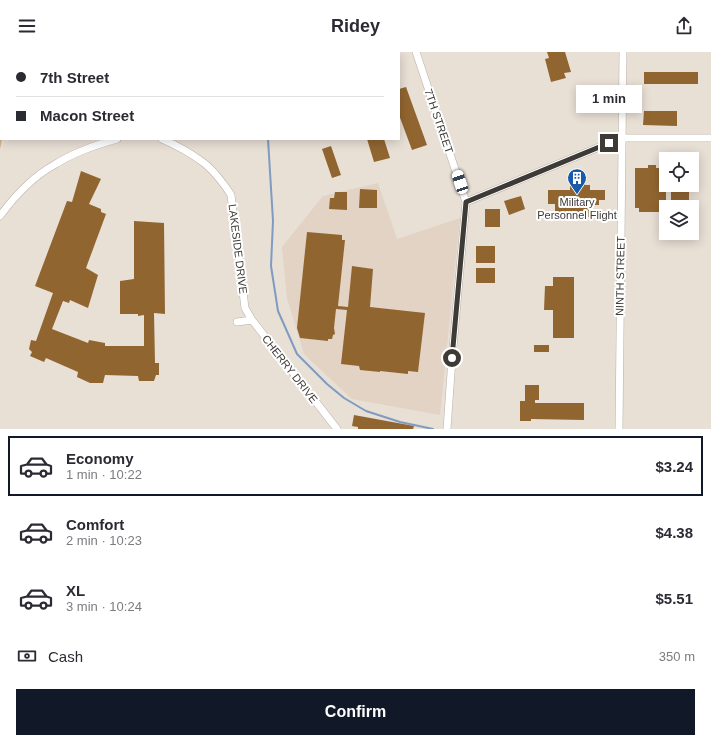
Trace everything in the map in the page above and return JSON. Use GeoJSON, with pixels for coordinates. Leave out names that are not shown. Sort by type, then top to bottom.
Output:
{"type":"FeatureCollection","features":[{"type":"Feature","properties":{"kind":"street","name":"7TH STREET"},"geometry":{"type":"LineString","coordinates":[[416,52],[466,202],[452,354],[447,429]]}},
{"type":"Feature","properties":{"kind":"street","name":"NINTH STREET"},"geometry":{"type":"LineString","coordinates":[[619,429],[623,52]]}},
{"type":"Feature","properties":{"kind":"street"},"geometry":{"type":"LineString","coordinates":[[466,202],[621,138],[711,138]]}},
{"type":"Feature","properties":{"kind":"street"},"geometry":{"type":"LineString","coordinates":[[0,216],[28,185],[44,171],[82,150],[114,140]]}},
{"type":"Feature","properties":{"kind":"street","name":"LAKESIDE DRIVE"},"geometry":{"type":"LineString","coordinates":[[164,140],[176,145],[204,163],[226,187],[231,195],[245,308],[252,320]]}},
{"type":"Feature","properties":{"kind":"street"},"geometry":{"type":"LineString","coordinates":[[237,322],[252,320]]}},
{"type":"Feature","properties":{"kind":"street","name":"CHERRY DRIVE"},"geometry":{"type":"LineString","coordinates":[[252,320],[337,429]]}},
{"type":"Feature","properties":{"kind":"shaded area"},"geometry":{"type":"Polygon","coordinates":[[[378,183],[397,239],[460,218],[440,415],[352,399],[304,354],[287,298],[282,247],[323,196],[378,183]]]}},
{"type":"Feature","properties":{"kind":"building"},"geometry":{"type":"Polygon","coordinates":[[[547,52],[565,52],[571,72],[564,73],[566,78],[551,82],[545,59],[549,58],[547,52]]]}},
{"type":"Feature","properties":{"kind":"building"},"geometry":{"type":"Polygon","coordinates":[[[644,72],[698,72],[698,84],[644,84],[644,72]]]}},
{"type":"Feature","properties":{"kind":"building"},"geometry":{"type":"Polygon","coordinates":[[[406,87],[427,145],[412,150],[400,118],[400,89],[406,87]]]}},
{"type":"Feature","properties":{"kind":"building"},"geometry":{"type":"Polygon","coordinates":[[[644,111],[677,111],[677,126],[643,125],[644,111]]]}},
{"type":"Feature","properties":{"kind":"building"},"geometry":{"type":"Polygon","coordinates":[[[367,140],[384,140],[390,158],[374,162],[367,140]]]}},
{"type":"Feature","properties":{"kind":"building"},"geometry":{"type":"Polygon","coordinates":[[[331,146],[341,175],[332,178],[322,149],[331,146]]]}},
{"type":"Feature","properties":{"kind":"building"},"geometry":{"type":"Polygon","coordinates":[[[648,165],[656,165],[656,168],[659,168],[659,192],[666,192],[666,200],[659,200],[659,212],[639,212],[639,208],[635,208],[635,168],[648,168],[648,165]]]}},
{"type":"Feature","properties":{"kind":"building"},"geometry":{"type":"Polygon","coordinates":[[[81,171],[101,179],[89,204],[101,209],[101,212],[106,214],[86,268],[98,275],[88,308],[70,300],[69,303],[63,301],[52,329],[88,343],[89,340],[105,343],[105,346],[144,346],[144,315],[138,316],[138,314],[120,314],[120,281],[134,279],[134,221],[164,223],[165,314],[154,313],[155,363],[159,363],[159,375],[156,375],[154,381],[139,381],[138,376],[105,375],[103,383],[90,383],[77,377],[78,372],[46,358],[44,362],[30,356],[32,352],[29,349],[31,340],[36,341],[53,293],[35,286],[67,201],[72,202],[81,171]]]}},
{"type":"Feature","properties":{"kind":"building","name":"Military Personnel Flight"},"geometry":{"type":"Polygon","coordinates":[[[570,180],[585,180],[585,185],[590,185],[590,190],[605,190],[605,200],[599,200],[599,205],[590,205],[590,217],[555,215],[555,204],[548,204],[548,190],[570,190],[570,180]]]}},
{"type":"Feature","properties":{"kind":"building"},"geometry":{"type":"Polygon","coordinates":[[[360,189],[377,190],[377,208],[359,208],[360,189]]]}},
{"type":"Feature","properties":{"kind":"building"},"geometry":{"type":"Polygon","coordinates":[[[335,192],[347,192],[347,210],[329,209],[330,198],[334,198],[335,192]]]}},
{"type":"Feature","properties":{"kind":"building"},"geometry":{"type":"Polygon","coordinates":[[[671,192],[689,192],[689,200],[671,200],[671,192]]]}},
{"type":"Feature","properties":{"kind":"building"},"geometry":{"type":"Polygon","coordinates":[[[521,196],[525,209],[509,215],[504,201],[521,196]]]}},
{"type":"Feature","properties":{"kind":"building"},"geometry":{"type":"Polygon","coordinates":[[[485,209],[500,209],[500,227],[485,227],[485,209]]]}},
{"type":"Feature","properties":{"kind":"building"},"geometry":{"type":"Polygon","coordinates":[[[307,232],[342,235],[342,240],[345,240],[338,306],[348,307],[352,266],[373,269],[370,307],[425,313],[418,372],[408,371],[408,374],[360,370],[359,366],[341,364],[347,310],[336,309],[334,328],[335,334],[333,335],[332,339],[328,339],[328,341],[300,338],[297,328],[307,232]]]}},
{"type":"Feature","properties":{"kind":"building"},"geometry":{"type":"Polygon","coordinates":[[[476,246],[495,246],[495,263],[476,263],[476,246]]]}},
{"type":"Feature","properties":{"kind":"building"},"geometry":{"type":"Polygon","coordinates":[[[476,268],[495,268],[495,283],[476,283],[476,268]]]}},
{"type":"Feature","properties":{"kind":"building"},"geometry":{"type":"Polygon","coordinates":[[[553,277],[574,277],[574,338],[553,338],[553,310],[544,310],[545,286],[553,286],[553,277]]]}},
{"type":"Feature","properties":{"kind":"building"},"geometry":{"type":"Polygon","coordinates":[[[534,345],[549,345],[549,352],[534,352],[534,345]]]}},
{"type":"Feature","properties":{"kind":"building"},"geometry":{"type":"Polygon","coordinates":[[[525,385],[539,385],[539,400],[535,400],[535,403],[584,403],[584,420],[531,419],[531,421],[520,421],[520,401],[525,401],[525,385]]]}},
{"type":"Feature","properties":{"kind":"building"},"geometry":{"type":"Polygon","coordinates":[[[354,415],[414,426],[413,429],[358,429],[358,427],[352,426],[354,415]]]}},
{"type":"Feature","properties":{"kind":"waterway"},"geometry":{"type":"LineString","coordinates":[[268,140],[273,221],[271,266],[278,311],[297,354],[327,384],[344,398],[366,411],[400,422],[433,429]]}},
{"type":"Feature","properties":{"kind":"place","name":"Military Personnel Flight"},"geometry":{"type":"Point","coordinates":[577,195]}},
{"type":"Feature","properties":{"kind":"route"},"geometry":{"type":"LineString","coordinates":[[452,358],[466,202],[609,143]]}}]}
